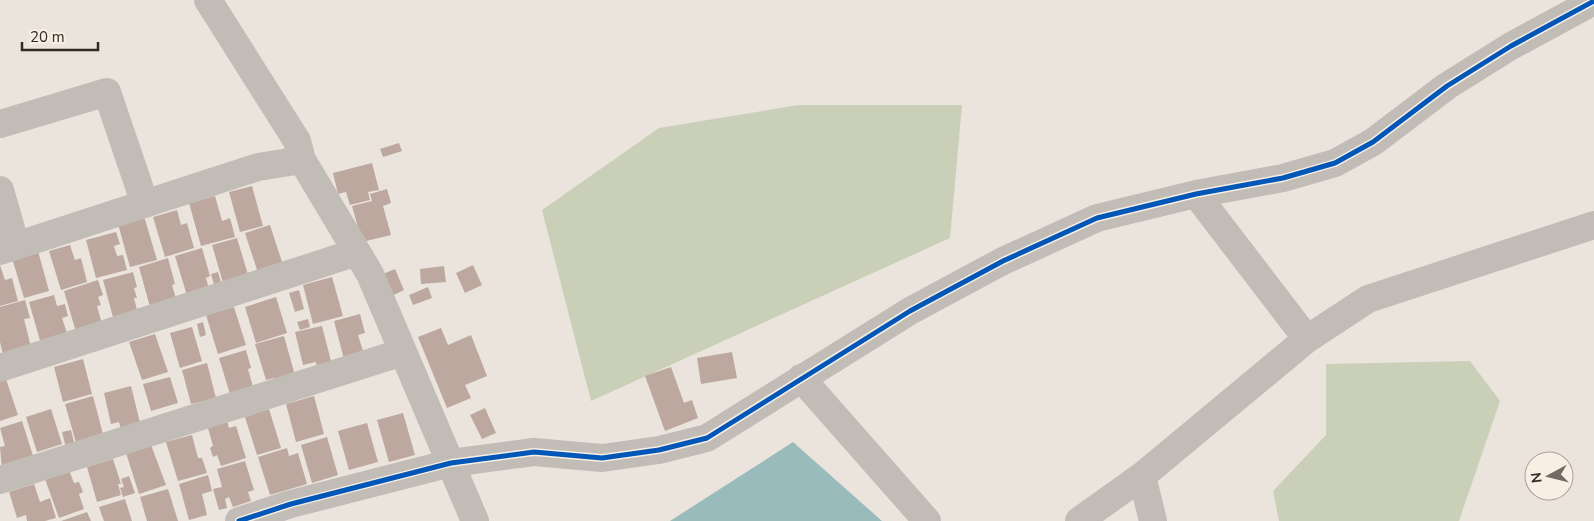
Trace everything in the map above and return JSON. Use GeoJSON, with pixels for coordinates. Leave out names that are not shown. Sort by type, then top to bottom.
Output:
{"type":"FeatureCollection","features":[{"type":"Feature","properties":{"kind":"street"},"geometry":{"type":"LineString","coordinates":[[208,0],[297,141],[302,160],[370,274],[475,521]]}},
{"type":"Feature","properties":{"kind":"street"},"geometry":{"type":"LineString","coordinates":[[239,521],[291,504],[451,463],[534,452],[602,458],[659,450],[707,438],[910,310],[1003,261],[1097,218],[1196,194],[1283,178],[1335,163],[1373,142],[1447,86],[1586,2]]}},
{"type":"Feature","properties":{"kind":"street"},"geometry":{"type":"LineString","coordinates":[[0,124],[107,92],[146,204]]}},
{"type":"Feature","properties":{"kind":"street"},"geometry":{"type":"LineString","coordinates":[[0,190],[8,249],[258,167],[302,160]]}},
{"type":"Feature","properties":{"kind":"street"},"geometry":{"type":"LineString","coordinates":[[1196,194],[1307,339]]}},
{"type":"Feature","properties":{"kind":"street"},"geometry":{"type":"LineString","coordinates":[[1079,521],[1142,476],[1307,339],[1368,299],[1594,225]]}},
{"type":"Feature","properties":{"kind":"street"},"geometry":{"type":"LineString","coordinates":[[0,368],[357,252]]}},
{"type":"Feature","properties":{"kind":"street"},"geometry":{"type":"LineString","coordinates":[[0,480],[403,352]]}},
{"type":"Feature","properties":{"kind":"street"},"geometry":{"type":"LineString","coordinates":[[801,378],[928,521]]}},
{"type":"Feature","properties":{"kind":"street"},"geometry":{"type":"LineString","coordinates":[[1142,476],[1153,521]]}},
{"type":"Feature","properties":{"kind":"green space"},"geometry":{"type":"Polygon","coordinates":[[[798,105],[962,105],[950,238],[591,401],[542,210],[659,128],[798,105]]]}},
{"type":"Feature","properties":{"kind":"green space"},"geometry":{"type":"Polygon","coordinates":[[[1470,361],[1500,401],[1459,521],[1279,521],[1273,491],[1326,435],[1326,364],[1470,361]]]}},
{"type":"Feature","properties":{"kind":"water"},"geometry":{"type":"Polygon","coordinates":[[[793,442],[882,521],[670,521],[793,442]]]}},
{"type":"Feature","properties":{"kind":"building"},"geometry":{"type":"Polygon","coordinates":[[[399,143],[402,151],[383,157],[380,149],[399,143]]]}},
{"type":"Feature","properties":{"kind":"building"},"geometry":{"type":"Polygon","coordinates":[[[372,163],[379,190],[368,192],[370,200],[350,205],[346,192],[338,194],[333,173],[372,163]]]}},
{"type":"Feature","properties":{"kind":"building"},"geometry":{"type":"Polygon","coordinates":[[[252,186],[263,226],[240,232],[229,192],[252,186]]]}},
{"type":"Feature","properties":{"kind":"building"},"geometry":{"type":"Polygon","coordinates":[[[387,189],[391,203],[383,206],[391,235],[362,242],[352,206],[372,201],[370,194],[387,189]]]}},
{"type":"Feature","properties":{"kind":"building"},"geometry":{"type":"Polygon","coordinates":[[[215,196],[222,221],[230,218],[235,237],[201,246],[189,203],[215,196]]]}},
{"type":"Feature","properties":{"kind":"building"},"geometry":{"type":"Polygon","coordinates":[[[177,210],[181,225],[187,223],[194,248],[165,257],[153,217],[177,210]]]}},
{"type":"Feature","properties":{"kind":"building"},"geometry":{"type":"Polygon","coordinates":[[[144,216],[157,260],[130,267],[118,224],[144,216]]]}},
{"type":"Feature","properties":{"kind":"building"},"geometry":{"type":"Polygon","coordinates":[[[270,225],[284,268],[259,276],[245,233],[270,225]]]}},
{"type":"Feature","properties":{"kind":"building"},"geometry":{"type":"Polygon","coordinates":[[[116,232],[120,244],[114,246],[117,256],[123,255],[127,270],[96,278],[86,240],[116,232]]]}},
{"type":"Feature","properties":{"kind":"building"},"geometry":{"type":"Polygon","coordinates":[[[237,238],[249,278],[224,286],[212,245],[237,238]]]}},
{"type":"Feature","properties":{"kind":"building"},"geometry":{"type":"Polygon","coordinates":[[[70,245],[75,260],[81,258],[87,282],[61,290],[49,251],[70,245]]]}},
{"type":"Feature","properties":{"kind":"building"},"geometry":{"type":"Polygon","coordinates":[[[202,248],[210,276],[206,278],[210,293],[188,299],[175,256],[202,248]]]}},
{"type":"Feature","properties":{"kind":"building"},"geometry":{"type":"Polygon","coordinates":[[[38,251],[49,291],[24,298],[12,258],[38,251]]]}},
{"type":"Feature","properties":{"kind":"building"},"geometry":{"type":"Polygon","coordinates":[[[168,258],[175,284],[172,285],[176,299],[150,307],[139,267],[168,258]]]}},
{"type":"Feature","properties":{"kind":"building"},"geometry":{"type":"Polygon","coordinates":[[[0,265],[5,280],[12,278],[18,301],[0,306],[0,265]]]}},
{"type":"Feature","properties":{"kind":"building"},"geometry":{"type":"Polygon","coordinates":[[[473,265],[482,285],[465,293],[456,273],[473,265]]]}},
{"type":"Feature","properties":{"kind":"building"},"geometry":{"type":"Polygon","coordinates":[[[444,266],[446,282],[421,284],[420,269],[444,266]]]}},
{"type":"Feature","properties":{"kind":"building"},"geometry":{"type":"Polygon","coordinates":[[[395,269],[404,290],[392,296],[383,274],[395,269]]]}},
{"type":"Feature","properties":{"kind":"building"},"geometry":{"type":"Polygon","coordinates":[[[133,272],[137,287],[134,288],[137,298],[134,298],[138,314],[114,321],[103,280],[133,272]]]}},
{"type":"Feature","properties":{"kind":"building"},"geometry":{"type":"Polygon","coordinates":[[[218,272],[222,286],[215,288],[211,274],[218,272]]]}},
{"type":"Feature","properties":{"kind":"building"},"geometry":{"type":"Polygon","coordinates":[[[332,277],[343,316],[313,324],[303,285],[332,277]]]}},
{"type":"Feature","properties":{"kind":"building"},"geometry":{"type":"Polygon","coordinates":[[[98,280],[103,295],[98,297],[101,305],[97,306],[102,324],[76,332],[64,291],[98,280]]]}},
{"type":"Feature","properties":{"kind":"building"},"geometry":{"type":"Polygon","coordinates":[[[428,287],[432,298],[413,305],[409,295],[428,287]]]}},
{"type":"Feature","properties":{"kind":"building"},"geometry":{"type":"Polygon","coordinates":[[[299,290],[304,309],[295,312],[289,293],[299,290]]]}},
{"type":"Feature","properties":{"kind":"building"},"geometry":{"type":"Polygon","coordinates":[[[54,295],[57,306],[65,304],[68,316],[62,318],[68,336],[41,344],[29,302],[54,295]]]}},
{"type":"Feature","properties":{"kind":"building"},"geometry":{"type":"Polygon","coordinates":[[[276,297],[287,333],[256,343],[245,307],[276,297]]]}},
{"type":"Feature","properties":{"kind":"building"},"geometry":{"type":"Polygon","coordinates":[[[25,300],[30,318],[24,319],[31,347],[3,355],[0,342],[0,307],[25,300]]]}},
{"type":"Feature","properties":{"kind":"building"},"geometry":{"type":"Polygon","coordinates":[[[234,307],[246,345],[218,354],[206,315],[234,307]]]}},
{"type":"Feature","properties":{"kind":"building"},"geometry":{"type":"Polygon","coordinates":[[[360,314],[365,333],[358,335],[365,357],[345,363],[334,321],[360,314]]]}},
{"type":"Feature","properties":{"kind":"building"},"geometry":{"type":"Polygon","coordinates":[[[308,319],[310,327],[300,330],[297,322],[308,319]]]}},
{"type":"Feature","properties":{"kind":"building"},"geometry":{"type":"Polygon","coordinates":[[[203,322],[206,335],[200,337],[197,324],[203,322]]]}},
{"type":"Feature","properties":{"kind":"building"},"geometry":{"type":"Polygon","coordinates":[[[322,326],[332,365],[317,368],[316,362],[303,365],[295,332],[322,326]]]}},
{"type":"Feature","properties":{"kind":"building"},"geometry":{"type":"Polygon","coordinates":[[[192,327],[202,361],[180,368],[170,333],[192,327]]]}},
{"type":"Feature","properties":{"kind":"building"},"geometry":{"type":"Polygon","coordinates":[[[441,328],[448,345],[471,335],[487,376],[465,385],[471,398],[447,408],[418,337],[441,328]]]}},
{"type":"Feature","properties":{"kind":"building"},"geometry":{"type":"Polygon","coordinates":[[[155,334],[168,372],[142,380],[129,342],[155,334]]]}},
{"type":"Feature","properties":{"kind":"building"},"geometry":{"type":"Polygon","coordinates":[[[284,336],[296,379],[276,384],[274,378],[266,380],[255,344],[284,336]]]}},
{"type":"Feature","properties":{"kind":"building"},"geometry":{"type":"Polygon","coordinates":[[[246,350],[251,368],[248,369],[253,387],[230,394],[219,358],[246,350]]]}},
{"type":"Feature","properties":{"kind":"building"},"geometry":{"type":"Polygon","coordinates":[[[732,352],[737,378],[701,384],[697,358],[732,352]]]}},
{"type":"Feature","properties":{"kind":"building"},"geometry":{"type":"Polygon","coordinates":[[[83,359],[92,394],[63,402],[54,367],[83,359]]]}},
{"type":"Feature","properties":{"kind":"building"},"geometry":{"type":"Polygon","coordinates":[[[207,363],[216,398],[191,404],[182,370],[207,363]]]}},
{"type":"Feature","properties":{"kind":"building"},"geometry":{"type":"Polygon","coordinates":[[[671,367],[684,403],[692,400],[698,418],[665,431],[645,376],[671,367]]]}},
{"type":"Feature","properties":{"kind":"building"},"geometry":{"type":"Polygon","coordinates":[[[170,377],[178,403],[151,411],[143,384],[170,377]]]}},
{"type":"Feature","properties":{"kind":"building"},"geometry":{"type":"Polygon","coordinates":[[[6,379],[18,415],[0,421],[0,381],[6,379]]]}},
{"type":"Feature","properties":{"kind":"building"},"geometry":{"type":"Polygon","coordinates":[[[131,386],[141,427],[122,432],[119,422],[111,424],[104,393],[131,386]]]}},
{"type":"Feature","properties":{"kind":"building"},"geometry":{"type":"Polygon","coordinates":[[[93,396],[104,438],[77,446],[65,404],[93,396]]]}},
{"type":"Feature","properties":{"kind":"building"},"geometry":{"type":"Polygon","coordinates":[[[314,396],[324,434],[296,442],[286,404],[314,396]]]}},
{"type":"Feature","properties":{"kind":"building"},"geometry":{"type":"Polygon","coordinates":[[[485,408],[496,433],[482,439],[470,415],[485,408]]]}},
{"type":"Feature","properties":{"kind":"building"},"geometry":{"type":"Polygon","coordinates":[[[51,409],[62,444],[37,452],[26,417],[51,409]]]}},
{"type":"Feature","properties":{"kind":"building"},"geometry":{"type":"Polygon","coordinates":[[[269,409],[281,448],[257,455],[245,417],[269,409]]]}},
{"type":"Feature","properties":{"kind":"building"},"geometry":{"type":"Polygon","coordinates":[[[403,413],[415,455],[389,462],[377,420],[403,413]]]}},
{"type":"Feature","properties":{"kind":"building"},"geometry":{"type":"Polygon","coordinates":[[[22,421],[34,459],[2,469],[0,447],[5,446],[0,428],[22,421]]]}},
{"type":"Feature","properties":{"kind":"building"},"geometry":{"type":"Polygon","coordinates":[[[227,421],[229,428],[236,426],[246,458],[221,466],[217,455],[213,457],[210,448],[213,446],[208,428],[227,421]]]}},
{"type":"Feature","properties":{"kind":"building"},"geometry":{"type":"Polygon","coordinates":[[[367,423],[378,462],[349,470],[338,431],[367,423]]]}},
{"type":"Feature","properties":{"kind":"building"},"geometry":{"type":"Polygon","coordinates":[[[71,430],[75,446],[66,448],[62,432],[71,430]]]}},
{"type":"Feature","properties":{"kind":"building"},"geometry":{"type":"Polygon","coordinates":[[[192,435],[198,458],[202,458],[207,473],[178,481],[166,442],[192,435]]]}},
{"type":"Feature","properties":{"kind":"building"},"geometry":{"type":"Polygon","coordinates":[[[327,437],[338,475],[312,483],[301,445],[327,437]]]}},
{"type":"Feature","properties":{"kind":"building"},"geometry":{"type":"Polygon","coordinates":[[[151,445],[166,485],[139,494],[126,453],[151,445]]]}},
{"type":"Feature","properties":{"kind":"building"},"geometry":{"type":"Polygon","coordinates":[[[287,448],[289,456],[298,453],[307,484],[270,495],[258,457],[287,448]]]}},
{"type":"Feature","properties":{"kind":"building"},"geometry":{"type":"Polygon","coordinates":[[[113,459],[121,484],[118,484],[121,495],[97,502],[87,467],[113,459]]]}},
{"type":"Feature","properties":{"kind":"building"},"geometry":{"type":"Polygon","coordinates":[[[245,461],[254,490],[248,492],[251,501],[233,507],[229,497],[225,499],[227,508],[219,510],[213,489],[222,487],[217,469],[245,461]]]}},
{"type":"Feature","properties":{"kind":"building"},"geometry":{"type":"Polygon","coordinates":[[[69,470],[74,483],[79,482],[83,492],[79,494],[84,509],[59,518],[45,479],[69,470]]]}},
{"type":"Feature","properties":{"kind":"building"},"geometry":{"type":"Polygon","coordinates":[[[208,475],[212,491],[202,494],[207,515],[189,520],[179,484],[208,475]]]}},
{"type":"Feature","properties":{"kind":"building"},"geometry":{"type":"Polygon","coordinates":[[[129,476],[135,493],[123,497],[120,488],[124,487],[121,479],[129,476]]]}},
{"type":"Feature","properties":{"kind":"building"},"geometry":{"type":"Polygon","coordinates":[[[34,484],[40,502],[50,498],[56,518],[45,521],[27,521],[26,515],[17,518],[9,492],[34,484]]]}},
{"type":"Feature","properties":{"kind":"building"},"geometry":{"type":"Polygon","coordinates":[[[168,489],[178,521],[147,521],[140,497],[168,489]]]}},
{"type":"Feature","properties":{"kind":"building"},"geometry":{"type":"Polygon","coordinates":[[[125,499],[132,521],[104,521],[99,507],[125,499]]]}},
{"type":"Feature","properties":{"kind":"building"},"geometry":{"type":"Polygon","coordinates":[[[87,512],[91,521],[61,521],[87,512]]]}},
{"type":"Feature","properties":{"kind":"cycle path"},"geometry":{"type":"LineString","coordinates":[[239,521],[291,504],[451,463],[534,452],[602,458],[659,450],[707,438],[910,311],[1003,261],[1097,218],[1196,194],[1283,178],[1335,163],[1373,142],[1447,86],[1511,46],[1594,1]]}}]}
